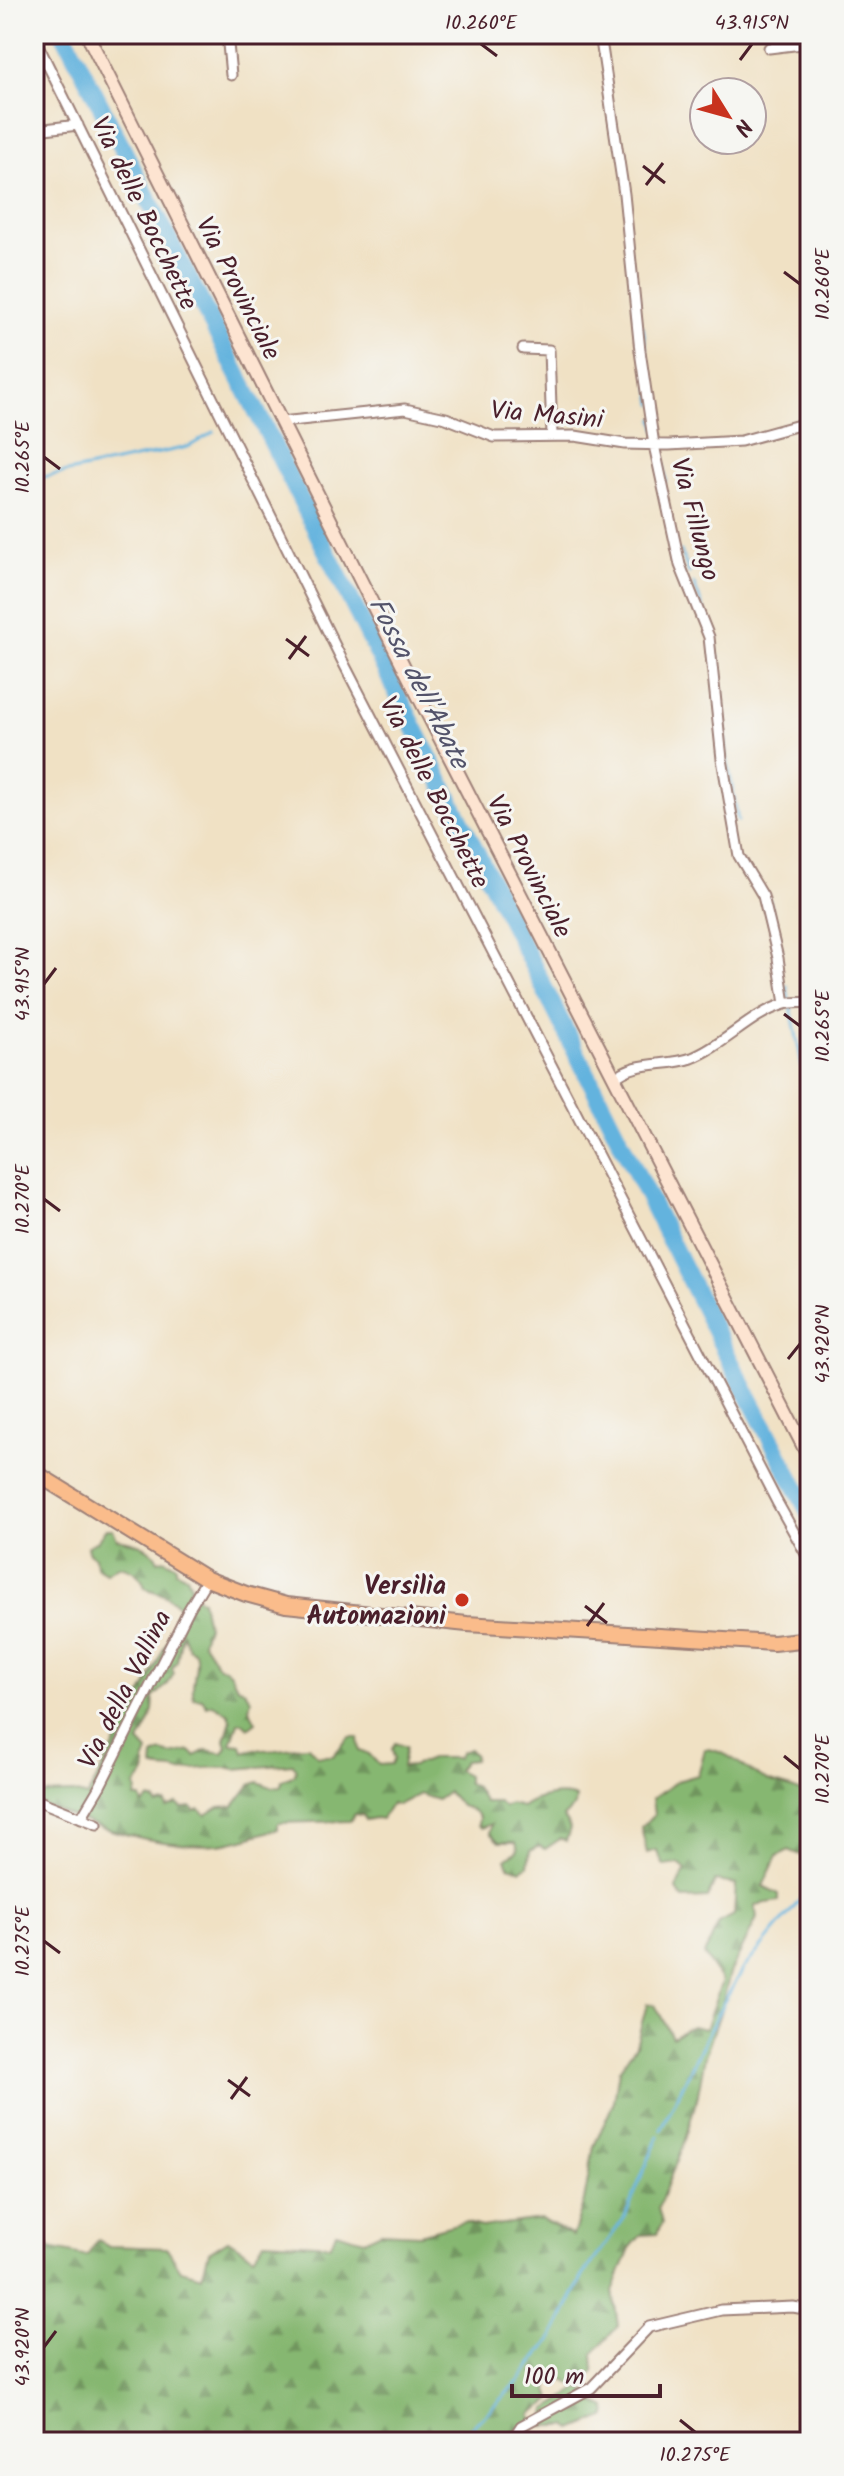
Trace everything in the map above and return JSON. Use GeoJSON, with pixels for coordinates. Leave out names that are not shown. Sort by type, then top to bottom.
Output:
{"type":"FeatureCollection","features":[{"type":"Feature","properties":{"kind":"main road","name":"Via Provinciale"},"geometry":{"type":"LineString","coordinates":[[87,34],[614,1079],[810,1459]]}},
{"type":"Feature","properties":{"kind":"main road"},"geometry":{"type":"LineString","coordinates":[[34,1472],[207,1579],[286,1605],[467,1624],[773,1643],[810,1639]]}},
{"type":"Feature","properties":{"kind":"street"},"geometry":{"type":"LineString","coordinates":[[227,34],[231,75]]}},
{"type":"Feature","properties":{"kind":"street","name":"Via Fillungo"},"geometry":{"type":"LineString","coordinates":[[600,34],[625,203],[640,351],[654,445],[680,565],[709,637],[722,759],[739,856],[763,896],[785,1004]]}},
{"type":"Feature","properties":{"kind":"street","name":"Via delle Bocchette"},"geometry":{"type":"LineString","coordinates":[[34,37],[342,660],[810,1561]]}},
{"type":"Feature","properties":{"kind":"street"},"geometry":{"type":"LineString","coordinates":[[769,48],[810,43]]}},
{"type":"Feature","properties":{"kind":"street"},"geometry":{"type":"LineString","coordinates":[[34,125],[45,129],[78,125]]}},
{"type":"Feature","properties":{"kind":"street"},"geometry":{"type":"LineString","coordinates":[[523,349],[549,350],[552,435]]}},
{"type":"Feature","properties":{"kind":"street","name":"Via Masini"},"geometry":{"type":"LineString","coordinates":[[281,422],[405,409],[446,418],[494,437],[552,435],[654,445],[741,441],[810,422]]}},
{"type":"Feature","properties":{"kind":"street"},"geometry":{"type":"LineString","coordinates":[[614,1079],[630,1068],[691,1058],[721,1044],[760,1016],[785,1004],[810,1002]]}},
{"type":"Feature","properties":{"kind":"street","name":"Via della Vallina"},"geometry":{"type":"LineString","coordinates":[[81,1818],[207,1579]]}},
{"type":"Feature","properties":{"kind":"street"},"geometry":{"type":"LineString","coordinates":[[34,1799],[97,1824]]}},
{"type":"Feature","properties":{"kind":"street"},"geometry":{"type":"LineString","coordinates":[[511,2442],[521,2426],[591,2388],[649,2327],[721,2310],[793,2307],[810,2310]]}},
{"type":"Feature","properties":{"kind":"green space"},"geometry":{"type":"Polygon","coordinates":[[[105,1529],[113,1529],[117,1539],[147,1548],[158,1561],[164,1559],[176,1565],[176,1571],[187,1576],[191,1585],[188,1595],[202,1600],[207,1626],[202,1641],[219,1667],[229,1672],[237,1686],[251,1699],[249,1709],[256,1722],[248,1728],[242,1722],[238,1723],[231,1744],[241,1745],[243,1752],[308,1746],[318,1756],[333,1756],[349,1737],[358,1737],[359,1751],[369,1754],[379,1765],[391,1764],[395,1743],[406,1747],[402,1767],[433,1758],[457,1758],[469,1749],[475,1756],[474,1760],[464,1761],[457,1770],[467,1775],[467,1783],[475,1787],[484,1802],[522,1807],[548,1796],[576,1798],[575,1806],[563,1817],[570,1828],[566,1841],[560,1839],[545,1849],[539,1846],[530,1851],[528,1866],[521,1870],[509,1866],[506,1859],[518,1850],[516,1842],[499,1842],[490,1833],[492,1824],[482,1828],[474,1811],[461,1806],[448,1792],[437,1800],[419,1794],[398,1805],[391,1803],[382,1819],[365,1820],[363,1815],[355,1814],[350,1821],[278,1823],[278,1829],[241,1840],[194,1845],[124,1834],[34,1801],[34,1790],[42,1794],[73,1793],[87,1797],[181,1612],[171,1599],[145,1588],[139,1576],[131,1570],[118,1566],[106,1573],[96,1567],[95,1557],[87,1547],[97,1541],[105,1529]],[[182,1633],[177,1661],[172,1668],[174,1673],[168,1684],[153,1698],[152,1715],[139,1742],[148,1752],[144,1762],[145,1772],[135,1786],[135,1798],[141,1798],[143,1805],[150,1799],[157,1805],[166,1803],[167,1808],[177,1804],[182,1808],[192,1807],[194,1811],[199,1809],[206,1815],[219,1807],[234,1806],[250,1785],[258,1782],[271,1787],[281,1786],[282,1781],[294,1775],[296,1769],[293,1764],[181,1772],[153,1767],[154,1756],[162,1752],[171,1755],[190,1751],[195,1756],[206,1750],[223,1753],[227,1747],[225,1740],[231,1720],[229,1714],[213,1704],[207,1706],[202,1699],[194,1698],[196,1658],[195,1652],[188,1648],[182,1633]]]}},
{"type":"Feature","properties":{"kind":"green space"},"geometry":{"type":"Polygon","coordinates":[[[705,1749],[722,1753],[760,1777],[810,1798],[810,1859],[789,1850],[777,1856],[763,1886],[779,1894],[779,1901],[755,1905],[757,1918],[730,1973],[705,2056],[685,2140],[658,2208],[662,2223],[657,2234],[641,2235],[630,2248],[613,2291],[618,2326],[593,2354],[594,2371],[585,2382],[572,2385],[563,2379],[551,2382],[552,2400],[531,2414],[535,2426],[528,2436],[513,2442],[34,2442],[34,2243],[44,2239],[50,2248],[87,2256],[98,2240],[109,2246],[167,2248],[181,2270],[202,2276],[209,2252],[228,2240],[253,2256],[265,2241],[331,2245],[336,2232],[364,2240],[381,2232],[419,2234],[464,2222],[481,2227],[541,2219],[573,2236],[584,2201],[594,2146],[614,2102],[619,2070],[636,2045],[647,2004],[655,2005],[672,2037],[692,2026],[705,2029],[722,1981],[704,1955],[719,1923],[734,1915],[736,1884],[715,1881],[708,1898],[683,1899],[676,1888],[686,1870],[679,1864],[664,1866],[656,1850],[647,1853],[641,1827],[654,1815],[652,1799],[677,1781],[698,1775],[705,1749]]]}},
{"type":"Feature","properties":{"kind":"green space"},"geometry":{"type":"Polygon","coordinates":[[[581,2388],[594,2397],[595,2403],[606,2408],[607,2416],[573,2430],[568,2426],[544,2426],[547,2409],[581,2388]]]}},
{"type":"Feature","properties":{"kind":"waterway","name":"Fossa dell'Abate"},"geometry":{"type":"LineString","coordinates":[[64,34],[260,418],[727,1355],[810,1514]]}},
{"type":"Feature","properties":{"kind":"waterway"},"geometry":{"type":"LineString","coordinates":[[643,327],[653,404]]}},
{"type":"Feature","properties":{"kind":"waterway"},"geometry":{"type":"LineString","coordinates":[[654,419],[660,441]]}},
{"type":"Feature","properties":{"kind":"waterway"},"geometry":{"type":"LineString","coordinates":[[34,479],[188,447],[214,432]]}},
{"type":"Feature","properties":{"kind":"waterway"},"geometry":{"type":"LineString","coordinates":[[661,449],[666,481]]}},
{"type":"Feature","properties":{"kind":"waterway"},"geometry":{"type":"LineString","coordinates":[[681,551],[689,573]]}},
{"type":"Feature","properties":{"kind":"waterway"},"geometry":{"type":"LineString","coordinates":[[694,584],[712,632]]}},
{"type":"Feature","properties":{"kind":"waterway"},"geometry":{"type":"LineString","coordinates":[[718,656],[727,757],[738,821]]}},
{"type":"Feature","properties":{"kind":"waterway"},"geometry":{"type":"LineString","coordinates":[[769,900],[781,951]]}},
{"type":"Feature","properties":{"kind":"waterway"},"geometry":{"type":"LineString","coordinates":[[787,986],[789,1001]]}},
{"type":"Feature","properties":{"kind":"waterway"},"geometry":{"type":"LineString","coordinates":[[791,1007],[810,1109]]}},
{"type":"Feature","properties":{"kind":"waterway"},"geometry":{"type":"LineString","coordinates":[[661,2130],[722,2005],[744,1968],[810,1888]]}},
{"type":"Feature","properties":{"kind":"waterway"},"geometry":{"type":"LineString","coordinates":[[457,2442],[519,2381],[553,2337],[583,2276],[625,2217],[658,2136]]}},
{"type":"Feature","properties":{"kind":"place","name":"Versilia Automazioni"},"geometry":{"type":"Point","coordinates":[462,1600]}}]}
